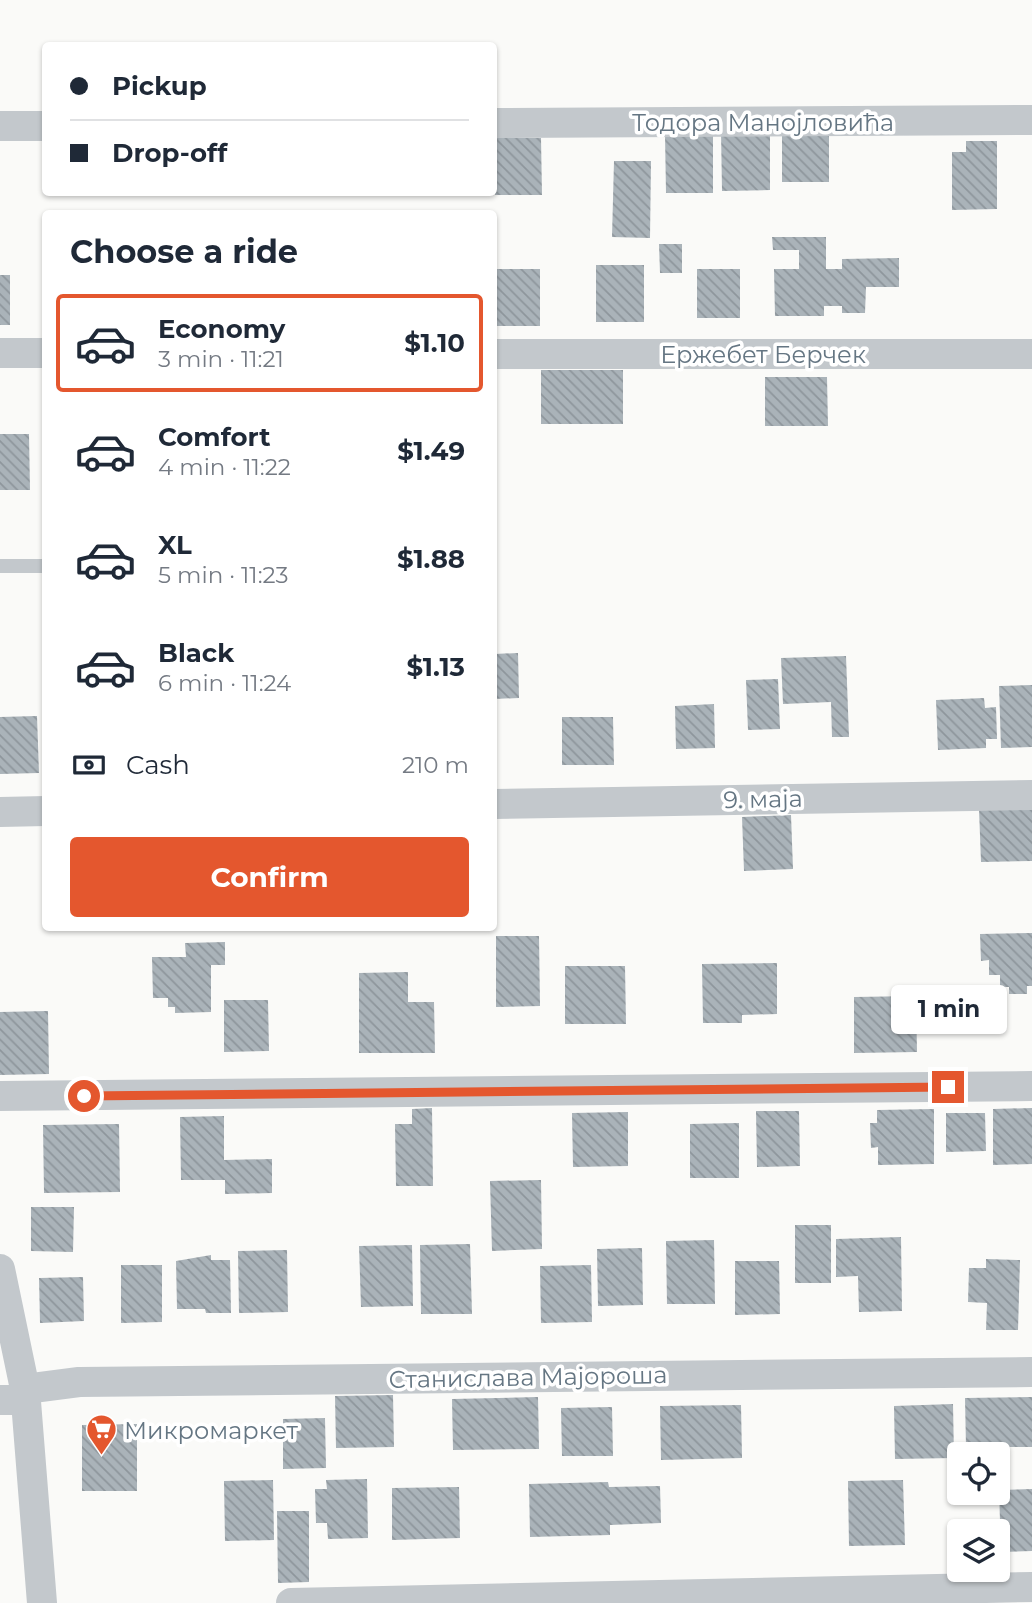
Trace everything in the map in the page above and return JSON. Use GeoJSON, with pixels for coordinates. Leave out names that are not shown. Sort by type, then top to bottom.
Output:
{"type":"FeatureCollection","features":[{"type":"Feature","properties":{"kind":"street","name":"Тодора Манојловића"},"geometry":{"type":"LineString","coordinates":[[497,123],[1032,120]]}},
{"type":"Feature","properties":{"kind":"street"},"geometry":{"type":"LineString","coordinates":[[0,126],[42,125]]}},
{"type":"Feature","properties":{"kind":"street"},"geometry":{"type":"LineString","coordinates":[[0,353],[42,353]]}},
{"type":"Feature","properties":{"kind":"street","name":"Ержебет Берчек"},"geometry":{"type":"LineString","coordinates":[[497,354],[1032,354]]}},
{"type":"Feature","properties":{"kind":"street","name":"9. маја"},"geometry":{"type":"LineString","coordinates":[[497,804],[1032,795]]}},
{"type":"Feature","properties":{"kind":"street"},"geometry":{"type":"LineString","coordinates":[[0,812],[42,811]]}},
{"type":"Feature","properties":{"kind":"street"},"geometry":{"type":"LineString","coordinates":[[0,1096],[1032,1086]]}},
{"type":"Feature","properties":{"kind":"street"},"geometry":{"type":"LineString","coordinates":[[0,1269],[42,1603]]}},
{"type":"Feature","properties":{"kind":"street","name":"Станислава Мајороша"},"geometry":{"type":"LineString","coordinates":[[17,1396],[79,1382],[1032,1372]]}},
{"type":"Feature","properties":{"kind":"street"},"geometry":{"type":"LineString","coordinates":[[291,1603],[1032,1587]]}},
{"type":"Feature","properties":{"kind":"lane"},"geometry":{"type":"LineString","coordinates":[[0,566],[42,566]]}},
{"type":"Feature","properties":{"kind":"building"},"geometry":{"type":"Polygon","coordinates":[[[829,129],[829,182],[782,182],[782,130],[829,129]]]}},
{"type":"Feature","properties":{"kind":"building"},"geometry":{"type":"Polygon","coordinates":[[[770,130],[770,190],[722,191],[721,131],[770,130]]]}},
{"type":"Feature","properties":{"kind":"building"},"geometry":{"type":"Polygon","coordinates":[[[665,134],[713,134],[713,193],[666,193],[665,134]]]}},
{"type":"Feature","properties":{"kind":"building"},"geometry":{"type":"Polygon","coordinates":[[[497,138],[541,138],[542,195],[497,195],[497,138]]]}},
{"type":"Feature","properties":{"kind":"building"},"geometry":{"type":"Polygon","coordinates":[[[966,141],[997,141],[997,209],[952,210],[952,152],[966,152],[966,141]]]}},
{"type":"Feature","properties":{"kind":"building"},"geometry":{"type":"Polygon","coordinates":[[[614,161],[651,161],[650,238],[612,237],[614,161]]]}},
{"type":"Feature","properties":{"kind":"building"},"geometry":{"type":"Polygon","coordinates":[[[772,237],[826,237],[826,269],[842,269],[842,259],[899,258],[899,287],[866,287],[865,313],[842,313],[842,306],[824,306],[824,316],[775,316],[774,269],[799,269],[799,250],[773,250],[772,237]]]}},
{"type":"Feature","properties":{"kind":"building"},"geometry":{"type":"Polygon","coordinates":[[[659,244],[682,244],[682,273],[660,273],[659,244]]]}},
{"type":"Feature","properties":{"kind":"building"},"geometry":{"type":"Polygon","coordinates":[[[596,265],[644,265],[644,322],[596,322],[596,265]]]}},
{"type":"Feature","properties":{"kind":"building"},"geometry":{"type":"Polygon","coordinates":[[[497,269],[540,269],[540,326],[497,326],[497,269]]]}},
{"type":"Feature","properties":{"kind":"building"},"geometry":{"type":"Polygon","coordinates":[[[697,269],[740,269],[740,318],[697,318],[697,269]]]}},
{"type":"Feature","properties":{"kind":"building"},"geometry":{"type":"Polygon","coordinates":[[[0,275],[10,275],[10,325],[0,325],[0,275]]]}},
{"type":"Feature","properties":{"kind":"building"},"geometry":{"type":"Polygon","coordinates":[[[541,370],[623,370],[623,424],[541,424],[541,370]]]}},
{"type":"Feature","properties":{"kind":"building"},"geometry":{"type":"Polygon","coordinates":[[[765,377],[827,377],[828,426],[765,426],[765,377]]]}},
{"type":"Feature","properties":{"kind":"building"},"geometry":{"type":"Polygon","coordinates":[[[0,434],[29,434],[30,490],[0,490],[0,434]]]}},
{"type":"Feature","properties":{"kind":"building"},"geometry":{"type":"Polygon","coordinates":[[[518,653],[519,698],[497,699],[497,654],[518,653]]]}},
{"type":"Feature","properties":{"kind":"building"},"geometry":{"type":"Polygon","coordinates":[[[846,656],[849,737],[832,737],[831,702],[783,704],[781,658],[846,656]]]}},
{"type":"Feature","properties":{"kind":"building"},"geometry":{"type":"Polygon","coordinates":[[[778,679],[780,729],[748,730],[746,680],[778,679]]]}},
{"type":"Feature","properties":{"kind":"building"},"geometry":{"type":"Polygon","coordinates":[[[1032,685],[1032,747],[1001,748],[999,686],[1032,685]]]}},
{"type":"Feature","properties":{"kind":"building"},"geometry":{"type":"Polygon","coordinates":[[[984,698],[985,708],[996,707],[997,739],[986,739],[986,748],[938,750],[936,700],[984,698]]]}},
{"type":"Feature","properties":{"kind":"building"},"geometry":{"type":"Polygon","coordinates":[[[714,704],[715,748],[676,749],[675,706],[714,704]]]}},
{"type":"Feature","properties":{"kind":"building"},"geometry":{"type":"Polygon","coordinates":[[[37,716],[39,773],[0,774],[0,717],[37,716]]]}},
{"type":"Feature","properties":{"kind":"building"},"geometry":{"type":"Polygon","coordinates":[[[562,717],[613,717],[614,765],[562,765],[562,717]]]}},
{"type":"Feature","properties":{"kind":"building"},"geometry":{"type":"Polygon","coordinates":[[[1032,806],[1032,861],[981,862],[979,809],[1032,806]]]}},
{"type":"Feature","properties":{"kind":"building"},"geometry":{"type":"Polygon","coordinates":[[[791,815],[793,869],[744,871],[742,817],[791,815]]]}},
{"type":"Feature","properties":{"kind":"building"},"geometry":{"type":"Polygon","coordinates":[[[1032,933],[1032,986],[1027,986],[1027,994],[1009,994],[1009,987],[1000,987],[1000,975],[989,975],[989,960],[981,961],[980,934],[1032,933]]]}},
{"type":"Feature","properties":{"kind":"building"},"geometry":{"type":"Polygon","coordinates":[[[496,936],[539,936],[540,1006],[496,1007],[496,936]]]}},
{"type":"Feature","properties":{"kind":"building"},"geometry":{"type":"Polygon","coordinates":[[[225,942],[225,965],[211,965],[211,1012],[175,1013],[175,1007],[168,1007],[168,998],[153,998],[152,957],[186,957],[185,943],[225,942]]]}},
{"type":"Feature","properties":{"kind":"building"},"geometry":{"type":"Polygon","coordinates":[[[777,963],[777,1014],[742,1015],[742,1023],[703,1023],[702,964],[777,963]]]}},
{"type":"Feature","properties":{"kind":"building"},"geometry":{"type":"Polygon","coordinates":[[[565,966],[625,966],[626,1024],[565,1024],[565,966]]]}},
{"type":"Feature","properties":{"kind":"building"},"geometry":{"type":"Polygon","coordinates":[[[408,972],[408,1002],[434,1002],[435,1053],[359,1053],[359,973],[408,972]]]}},
{"type":"Feature","properties":{"kind":"building"},"geometry":{"type":"Polygon","coordinates":[[[916,996],[917,1052],[854,1053],[854,997],[916,996]]]}},
{"type":"Feature","properties":{"kind":"building"},"geometry":{"type":"Polygon","coordinates":[[[224,1000],[268,1000],[269,1051],[224,1052],[224,1000]]]}},
{"type":"Feature","properties":{"kind":"building"},"geometry":{"type":"Polygon","coordinates":[[[48,1011],[49,1074],[0,1075],[0,1012],[48,1011]]]}},
{"type":"Feature","properties":{"kind":"building"},"geometry":{"type":"Polygon","coordinates":[[[432,1108],[433,1186],[396,1186],[395,1124],[412,1124],[412,1109],[432,1108]]]}},
{"type":"Feature","properties":{"kind":"building"},"geometry":{"type":"Polygon","coordinates":[[[1032,1108],[1032,1164],[993,1165],[993,1109],[1032,1108]]]}},
{"type":"Feature","properties":{"kind":"building"},"geometry":{"type":"Polygon","coordinates":[[[934,1109],[934,1164],[878,1165],[878,1147],[871,1148],[870,1123],[877,1123],[877,1110],[934,1109]]]}},
{"type":"Feature","properties":{"kind":"building"},"geometry":{"type":"Polygon","coordinates":[[[756,1111],[799,1111],[800,1166],[757,1167],[756,1111]]]}},
{"type":"Feature","properties":{"kind":"building"},"geometry":{"type":"Polygon","coordinates":[[[628,1112],[628,1166],[573,1167],[572,1113],[628,1112]]]}},
{"type":"Feature","properties":{"kind":"building"},"geometry":{"type":"Polygon","coordinates":[[[946,1113],[985,1113],[986,1151],[946,1152],[946,1113]]]}},
{"type":"Feature","properties":{"kind":"building"},"geometry":{"type":"Polygon","coordinates":[[[224,1116],[224,1160],[272,1159],[272,1193],[225,1194],[225,1180],[181,1180],[180,1117],[224,1116]]]}},
{"type":"Feature","properties":{"kind":"building"},"geometry":{"type":"Polygon","coordinates":[[[739,1123],[739,1178],[690,1178],[690,1124],[739,1123]]]}},
{"type":"Feature","properties":{"kind":"building"},"geometry":{"type":"Polygon","coordinates":[[[119,1124],[120,1192],[44,1193],[43,1125],[119,1124]]]}},
{"type":"Feature","properties":{"kind":"building"},"geometry":{"type":"Polygon","coordinates":[[[541,1180],[542,1249],[492,1251],[490,1181],[541,1180]]]}},
{"type":"Feature","properties":{"kind":"building"},"geometry":{"type":"Polygon","coordinates":[[[31,1207],[74,1207],[73,1252],[31,1251],[31,1207]]]}},
{"type":"Feature","properties":{"kind":"building"},"geometry":{"type":"Polygon","coordinates":[[[795,1225],[831,1225],[831,1283],[795,1283],[795,1225]]]}},
{"type":"Feature","properties":{"kind":"building"},"geometry":{"type":"Polygon","coordinates":[[[901,1237],[902,1311],[859,1312],[858,1276],[836,1277],[836,1239],[901,1237]]]}},
{"type":"Feature","properties":{"kind":"building"},"geometry":{"type":"Polygon","coordinates":[[[714,1240],[715,1304],[667,1304],[666,1241],[714,1240]]]}},
{"type":"Feature","properties":{"kind":"building"},"geometry":{"type":"Polygon","coordinates":[[[470,1244],[472,1314],[421,1314],[420,1245],[470,1244]]]}},
{"type":"Feature","properties":{"kind":"building"},"geometry":{"type":"Polygon","coordinates":[[[412,1245],[413,1306],[361,1307],[359,1246],[412,1245]]]}},
{"type":"Feature","properties":{"kind":"building"},"geometry":{"type":"Polygon","coordinates":[[[642,1248],[643,1305],[598,1306],[597,1249],[642,1248]]]}},
{"type":"Feature","properties":{"kind":"building"},"geometry":{"type":"Polygon","coordinates":[[[287,1250],[288,1312],[239,1313],[238,1251],[287,1250]]]}},
{"type":"Feature","properties":{"kind":"building"},"geometry":{"type":"Polygon","coordinates":[[[211,1255],[211,1260],[230,1260],[231,1313],[177,1309],[176,1261],[211,1255]]]}},
{"type":"Feature","properties":{"kind":"building"},"geometry":{"type":"Polygon","coordinates":[[[986,1259],[1020,1260],[1018,1330],[986,1330],[987,1303],[968,1302],[969,1268],[986,1268],[986,1259]]]}},
{"type":"Feature","properties":{"kind":"building"},"geometry":{"type":"Polygon","coordinates":[[[735,1261],[779,1261],[780,1314],[735,1315],[735,1261]]]}},
{"type":"Feature","properties":{"kind":"building"},"geometry":{"type":"Polygon","coordinates":[[[121,1265],[162,1265],[162,1322],[121,1323],[121,1265]]]}},
{"type":"Feature","properties":{"kind":"building"},"geometry":{"type":"Polygon","coordinates":[[[591,1265],[592,1322],[541,1323],[540,1266],[591,1265]]]}},
{"type":"Feature","properties":{"kind":"building"},"geometry":{"type":"Polygon","coordinates":[[[83,1277],[84,1321],[40,1323],[39,1278],[83,1277]]]}},
{"type":"Feature","properties":{"kind":"building"},"geometry":{"type":"Polygon","coordinates":[[[393,1395],[394,1447],[336,1448],[335,1396],[393,1395]]]}},
{"type":"Feature","properties":{"kind":"building"},"geometry":{"type":"Polygon","coordinates":[[[538,1397],[539,1449],[453,1450],[452,1399],[538,1397]]]}},
{"type":"Feature","properties":{"kind":"building"},"geometry":{"type":"Polygon","coordinates":[[[1032,1397],[1032,1447],[1010,1447],[1010,1442],[966,1442],[965,1398],[1032,1397]]]}},
{"type":"Feature","properties":{"kind":"building"},"geometry":{"type":"Polygon","coordinates":[[[953,1404],[954,1442],[947,1442],[947,1458],[895,1459],[894,1406],[953,1404]]]}},
{"type":"Feature","properties":{"kind":"building"},"geometry":{"type":"Polygon","coordinates":[[[741,1405],[742,1458],[661,1460],[660,1406],[741,1405]]]}},
{"type":"Feature","properties":{"kind":"building"},"geometry":{"type":"Polygon","coordinates":[[[612,1407],[613,1456],[562,1456],[561,1408],[612,1407]]]}},
{"type":"Feature","properties":{"kind":"building"},"geometry":{"type":"Polygon","coordinates":[[[325,1418],[326,1468],[283,1469],[283,1419],[325,1418]]]}},
{"type":"Feature","properties":{"kind":"building"},"geometry":{"type":"Polygon","coordinates":[[[137,1424],[137,1491],[82,1491],[82,1425],[137,1424]]]}},
{"type":"Feature","properties":{"kind":"building"},"geometry":{"type":"Polygon","coordinates":[[[367,1479],[368,1538],[328,1539],[327,1523],[316,1523],[315,1489],[327,1489],[326,1480],[367,1479]]]}},
{"type":"Feature","properties":{"kind":"building"},"geometry":{"type":"Polygon","coordinates":[[[273,1480],[274,1540],[225,1541],[224,1481],[273,1480]]]}},
{"type":"Feature","properties":{"kind":"building"},"geometry":{"type":"Polygon","coordinates":[[[903,1480],[905,1545],[849,1546],[848,1481],[903,1480]]]}},
{"type":"Feature","properties":{"kind":"building"},"geometry":{"type":"Polygon","coordinates":[[[608,1482],[609,1487],[660,1486],[661,1523],[610,1525],[610,1535],[530,1537],[529,1484],[608,1482]]]}},
{"type":"Feature","properties":{"kind":"building"},"geometry":{"type":"Polygon","coordinates":[[[459,1487],[460,1538],[392,1540],[392,1488],[459,1487]]]}},
{"type":"Feature","properties":{"kind":"building"},"geometry":{"type":"Polygon","coordinates":[[[1032,1489],[1032,1551],[1010,1552],[1010,1519],[1000,1519],[999,1505],[1010,1505],[1010,1490],[1032,1489]]]}},
{"type":"Feature","properties":{"kind":"building"},"geometry":{"type":"Polygon","coordinates":[[[277,1511],[309,1511],[309,1582],[278,1583],[277,1511]]]}},
{"type":"Feature","properties":{"kind":"place","name":"Микромаркет"},"geometry":{"type":"Point","coordinates":[101,1457]}},
{"type":"Feature","properties":{"kind":"route"},"geometry":{"type":"LineString","coordinates":[[84,1096],[948,1087]]}}]}
